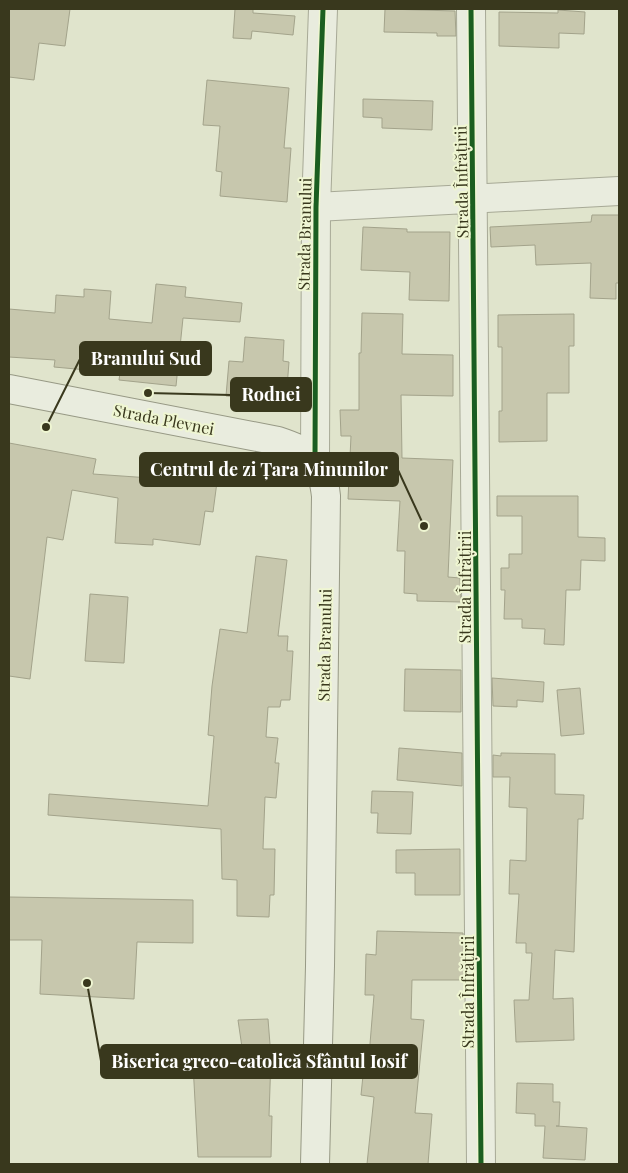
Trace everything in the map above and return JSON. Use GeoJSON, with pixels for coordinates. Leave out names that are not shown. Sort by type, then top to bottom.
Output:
{"type":"FeatureCollection","features":[{"type":"Feature","properties":{"kind":"street","name":"Strada Branului"},"geometry":{"type":"LineString","coordinates":[[315,1164],[320,976],[326,496],[324,477],[314,460],[316,207],[323,9]]}},
{"type":"Feature","properties":{"kind":"street","name":"Strada Înfrățirii"},"geometry":{"type":"LineString","coordinates":[[471,9],[481,1164]]}},
{"type":"Feature","properties":{"kind":"street"},"geometry":{"type":"LineString","coordinates":[[316,207],[619,191]]}},
{"type":"Feature","properties":{"kind":"street","name":"Strada Plevnei"},"geometry":{"type":"LineString","coordinates":[[9,388],[278,441],[298,448],[314,460]]}},
{"type":"Feature","properties":{"kind":"building"},"geometry":{"type":"Polygon","coordinates":[[[9,9],[70,9],[65,46],[39,43],[34,80],[9,77],[9,9]]]}},
{"type":"Feature","properties":{"kind":"building"},"geometry":{"type":"Polygon","coordinates":[[[235,9],[253,9],[253,13],[295,16],[293,35],[252,31],[251,39],[233,38],[235,9]]]}},
{"type":"Feature","properties":{"kind":"building"},"geometry":{"type":"Polygon","coordinates":[[[385,9],[455,11],[456,36],[437,36],[437,33],[384,32],[385,9]]]}},
{"type":"Feature","properties":{"kind":"building"},"geometry":{"type":"Polygon","coordinates":[[[558,10],[585,12],[584,34],[559,33],[559,48],[499,46],[499,12],[558,13],[558,10]]]}},
{"type":"Feature","properties":{"kind":"building"},"geometry":{"type":"Polygon","coordinates":[[[207,80],[289,88],[284,148],[291,148],[287,202],[220,196],[222,172],[216,171],[220,126],[203,125],[207,80]]]}},
{"type":"Feature","properties":{"kind":"building"},"geometry":{"type":"Polygon","coordinates":[[[363,99],[433,101],[432,130],[382,128],[382,118],[363,117],[363,99]]]}},
{"type":"Feature","properties":{"kind":"building"},"geometry":{"type":"Polygon","coordinates":[[[592,215],[619,215],[619,283],[616,283],[616,299],[590,298],[591,263],[536,265],[535,245],[491,247],[490,227],[591,222],[592,215]]]}},
{"type":"Feature","properties":{"kind":"building"},"geometry":{"type":"Polygon","coordinates":[[[363,227],[407,229],[407,232],[450,232],[449,301],[409,300],[410,272],[361,270],[363,227]]]}},
{"type":"Feature","properties":{"kind":"building"},"geometry":{"type":"Polygon","coordinates":[[[156,284],[186,287],[185,297],[242,303],[240,322],[183,318],[176,386],[119,380],[120,373],[54,367],[55,360],[9,357],[9,309],[55,313],[56,295],[84,297],[84,289],[111,291],[109,319],[152,323],[156,284]]]}},
{"type":"Feature","properties":{"kind":"building"},"geometry":{"type":"Polygon","coordinates":[[[362,313],[403,314],[402,354],[453,355],[453,396],[401,395],[402,458],[453,460],[448,577],[460,578],[461,602],[417,601],[417,594],[404,593],[405,551],[397,551],[400,501],[348,499],[351,436],[341,436],[340,410],[359,410],[359,353],[361,353],[362,313]]]}},
{"type":"Feature","properties":{"kind":"building"},"geometry":{"type":"Polygon","coordinates":[[[574,314],[574,346],[569,346],[569,393],[547,393],[547,441],[499,442],[499,411],[502,411],[502,347],[498,347],[498,315],[574,314]]]}},
{"type":"Feature","properties":{"kind":"building"},"geometry":{"type":"Polygon","coordinates":[[[245,337],[284,340],[283,361],[289,362],[286,400],[226,396],[229,361],[243,362],[245,337]]]}},
{"type":"Feature","properties":{"kind":"building"},"geometry":{"type":"Polygon","coordinates":[[[9,443],[96,459],[93,474],[179,480],[179,476],[217,482],[213,512],[205,511],[200,545],[153,539],[153,545],[115,543],[118,498],[72,490],[63,540],[47,537],[30,679],[9,676],[9,443]]]}},
{"type":"Feature","properties":{"kind":"building"},"geometry":{"type":"Polygon","coordinates":[[[497,496],[578,496],[578,537],[605,538],[605,561],[581,560],[580,590],[566,590],[564,645],[544,644],[545,629],[522,628],[522,619],[504,619],[505,590],[501,590],[501,568],[509,568],[509,554],[522,554],[522,516],[497,516],[497,496]]]}},
{"type":"Feature","properties":{"kind":"building"},"geometry":{"type":"Polygon","coordinates":[[[256,556],[287,560],[278,636],[288,636],[287,651],[293,651],[290,700],[281,700],[280,707],[268,707],[266,737],[278,738],[275,763],[279,763],[276,798],[265,797],[263,849],[275,849],[274,895],[270,895],[269,917],[237,916],[237,880],[222,879],[221,829],[48,815],[49,794],[208,806],[214,736],[208,735],[212,686],[220,629],[247,633],[256,556]]]}},
{"type":"Feature","properties":{"kind":"building"},"geometry":{"type":"Polygon","coordinates":[[[90,594],[128,597],[124,663],[85,661],[90,594]]]}},
{"type":"Feature","properties":{"kind":"building"},"geometry":{"type":"Polygon","coordinates":[[[405,669],[461,670],[461,712],[404,711],[405,669]]]}},
{"type":"Feature","properties":{"kind":"building"},"geometry":{"type":"Polygon","coordinates":[[[492,678],[544,682],[543,702],[517,700],[517,707],[493,706],[492,678]]]}},
{"type":"Feature","properties":{"kind":"building"},"geometry":{"type":"Polygon","coordinates":[[[580,688],[584,734],[561,736],[557,690],[580,688]]]}},
{"type":"Feature","properties":{"kind":"building"},"geometry":{"type":"Polygon","coordinates":[[[399,748],[462,753],[462,786],[397,780],[399,748]]]}},
{"type":"Feature","properties":{"kind":"building"},"geometry":{"type":"Polygon","coordinates":[[[501,753],[555,754],[555,794],[584,795],[583,819],[578,819],[574,952],[555,950],[553,999],[573,998],[574,1040],[516,1042],[514,1000],[529,1000],[532,953],[526,953],[526,943],[516,943],[519,894],[509,894],[510,860],[526,861],[527,808],[509,807],[510,777],[493,777],[493,755],[501,756],[501,753]]]}},
{"type":"Feature","properties":{"kind":"building"},"geometry":{"type":"Polygon","coordinates":[[[372,791],[413,792],[411,834],[377,833],[378,813],[371,813],[372,791]]]}},
{"type":"Feature","properties":{"kind":"building"},"geometry":{"type":"Polygon","coordinates":[[[460,849],[460,895],[415,895],[415,873],[396,873],[396,850],[460,849]]]}},
{"type":"Feature","properties":{"kind":"building"},"geometry":{"type":"Polygon","coordinates":[[[9,897],[193,900],[193,943],[137,942],[134,999],[40,994],[42,940],[9,940],[9,897]]]}},
{"type":"Feature","properties":{"kind":"building"},"geometry":{"type":"Polygon","coordinates":[[[377,931],[463,933],[464,980],[412,980],[411,1019],[424,1020],[415,1113],[432,1114],[428,1164],[367,1164],[374,1097],[361,1095],[365,1056],[369,1056],[374,995],[365,995],[366,954],[376,955],[377,931]]]}},
{"type":"Feature","properties":{"kind":"building"},"geometry":{"type":"Polygon","coordinates":[[[268,1019],[271,1057],[269,1116],[272,1116],[271,1157],[198,1157],[193,1064],[244,1061],[238,1020],[268,1019]]]}},
{"type":"Feature","properties":{"kind":"building"},"geometry":{"type":"Polygon","coordinates":[[[517,1083],[553,1084],[553,1102],[560,1102],[559,1126],[556,1126],[587,1128],[585,1160],[543,1158],[545,1126],[535,1126],[535,1114],[516,1113],[517,1083]]]}},
{"type":"Feature","properties":{"kind":"cycle path"},"geometry":{"type":"LineString","coordinates":[[315,460],[316,207],[323,9]]}},
{"type":"Feature","properties":{"kind":"cycle path"},"geometry":{"type":"LineString","coordinates":[[471,9],[481,1164]]}},
{"type":"Feature","properties":{"kind":"place","name":"Rodnei"},"geometry":{"type":"Point","coordinates":[148,393]}},
{"type":"Feature","properties":{"kind":"place","name":"Branului Sud"},"geometry":{"type":"Point","coordinates":[46,427]}},
{"type":"Feature","properties":{"kind":"place","name":"Centrul de zi Țara Minunilor"},"geometry":{"type":"Point","coordinates":[424,526]}},
{"type":"Feature","properties":{"kind":"place","name":"Biserica greco-catolică Sfântul Iosif"},"geometry":{"type":"Point","coordinates":[87,983]}}]}
